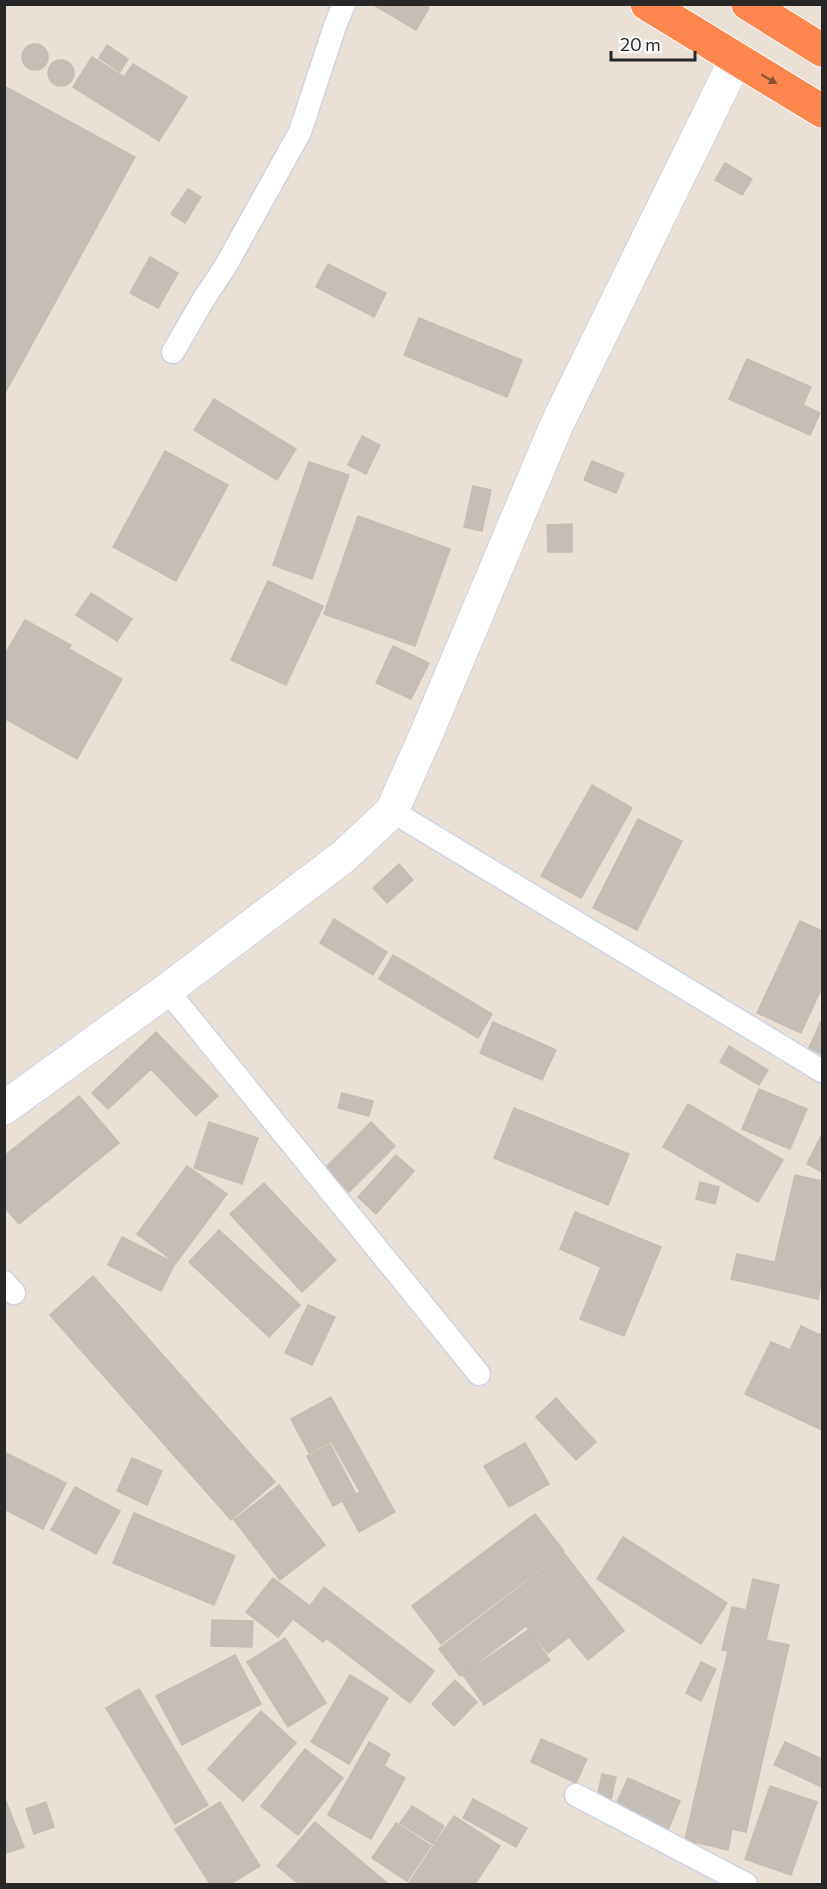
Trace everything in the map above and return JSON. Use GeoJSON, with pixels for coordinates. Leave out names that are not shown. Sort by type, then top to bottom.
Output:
{"type":"FeatureCollection","features":[{"type":"Feature","properties":{"kind":"highway"},"geometry":{"type":"LineString","coordinates":[[647,4],[822,111]]}},
{"type":"Feature","properties":{"kind":"highway"},"geometry":{"type":"LineString","coordinates":[[748,4],[822,50]]}},
{"type":"Feature","properties":{"kind":"street"},"geometry":{"type":"LineString","coordinates":[[173,352],[225,267],[300,132],[344,4]]}},
{"type":"Feature","properties":{"kind":"street"},"geometry":{"type":"LineString","coordinates":[[4,1108],[168,990],[343,857],[392,811],[557,424],[736,59]]}},
{"type":"Feature","properties":{"kind":"street"},"geometry":{"type":"LineString","coordinates":[[392,811],[822,1071]]}},
{"type":"Feature","properties":{"kind":"street"},"geometry":{"type":"LineString","coordinates":[[168,990],[479,1374]]}},
{"type":"Feature","properties":{"kind":"street"},"geometry":{"type":"LineString","coordinates":[[576,1795],[736,1882]]}},
{"type":"Feature","properties":{"kind":"building"},"geometry":{"type":"Polygon","coordinates":[[[372,4],[424,4],[429,8],[416,30],[372,4]]]}},
{"type":"Feature","properties":{"kind":"building"},"geometry":{"type":"Polygon","coordinates":[[[35,44],[44,48],[48,57],[44,66],[35,70],[26,66],[22,57],[26,48],[35,44]]]}},
{"type":"Feature","properties":{"kind":"building"},"geometry":{"type":"Polygon","coordinates":[[[107,45],[128,59],[120,72],[99,58],[107,45]]]}},
{"type":"Feature","properties":{"kind":"building"},"geometry":{"type":"Polygon","coordinates":[[[92,57],[124,77],[133,64],[187,97],[159,141],[73,87],[92,57]]]}},
{"type":"Feature","properties":{"kind":"building"},"geometry":{"type":"Polygon","coordinates":[[[61,60],[70,64],[74,73],[70,82],[61,86],[52,82],[48,73],[52,64],[61,60]]]}},
{"type":"Feature","properties":{"kind":"building"},"geometry":{"type":"Polygon","coordinates":[[[4,86],[135,157],[4,395],[4,86]]]}},
{"type":"Feature","properties":{"kind":"building"},"geometry":{"type":"Polygon","coordinates":[[[725,163],[752,179],[742,195],[715,180],[725,163]]]}},
{"type":"Feature","properties":{"kind":"building"},"geometry":{"type":"Polygon","coordinates":[[[188,189],[201,197],[185,223],[171,214],[188,189]]]}},
{"type":"Feature","properties":{"kind":"building"},"geometry":{"type":"Polygon","coordinates":[[[150,257],[178,273],[158,308],[130,293],[150,257]]]}},
{"type":"Feature","properties":{"kind":"building"},"geometry":{"type":"Polygon","coordinates":[[[328,264],[386,293],[374,317],[316,287],[328,264]]]}},
{"type":"Feature","properties":{"kind":"building"},"geometry":{"type":"Polygon","coordinates":[[[419,318],[522,360],[507,397],[404,355],[419,318]]]}},
{"type":"Feature","properties":{"kind":"building"},"geometry":{"type":"Polygon","coordinates":[[[747,359],[811,387],[803,405],[820,413],[810,435],[729,399],[747,359]]]}},
{"type":"Feature","properties":{"kind":"building"},"geometry":{"type":"Polygon","coordinates":[[[214,399],[296,449],[277,480],[194,430],[214,399]]]}},
{"type":"Feature","properties":{"kind":"building"},"geometry":{"type":"Polygon","coordinates":[[[362,436],[380,445],[366,474],[348,465],[362,436]]]}},
{"type":"Feature","properties":{"kind":"building"},"geometry":{"type":"Polygon","coordinates":[[[165,451],[228,485],[176,581],[113,547],[165,451]]]}},
{"type":"Feature","properties":{"kind":"building"},"geometry":{"type":"Polygon","coordinates":[[[592,461],[624,474],[616,493],[584,480],[592,461]]]}},
{"type":"Feature","properties":{"kind":"building"},"geometry":{"type":"Polygon","coordinates":[[[309,462],[349,475],[312,579],[273,565],[309,462]]]}},
{"type":"Feature","properties":{"kind":"building"},"geometry":{"type":"Polygon","coordinates":[[[473,486],[491,490],[482,531],[464,527],[473,486]]]}},
{"type":"Feature","properties":{"kind":"building"},"geometry":{"type":"Polygon","coordinates":[[[358,516],[450,549],[415,646],[324,614],[358,516]]]}},
{"type":"Feature","properties":{"kind":"building"},"geometry":{"type":"Polygon","coordinates":[[[572,524],[572,552],[548,552],[547,525],[572,524]]]}},
{"type":"Feature","properties":{"kind":"building"},"geometry":{"type":"Polygon","coordinates":[[[268,581],[323,606],[286,685],[231,660],[268,581]]]}},
{"type":"Feature","properties":{"kind":"building"},"geometry":{"type":"Polygon","coordinates":[[[91,593],[132,619],[117,641],[76,615],[91,593]]]}},
{"type":"Feature","properties":{"kind":"building"},"geometry":{"type":"Polygon","coordinates":[[[25,620],[71,645],[69,649],[122,679],[77,759],[4,718],[4,656],[25,620]]]}},
{"type":"Feature","properties":{"kind":"building"},"geometry":{"type":"Polygon","coordinates":[[[393,646],[429,663],[411,699],[376,683],[393,646]]]}},
{"type":"Feature","properties":{"kind":"building"},"geometry":{"type":"Polygon","coordinates":[[[592,785],[632,808],[581,898],[541,876],[592,785]]]}},
{"type":"Feature","properties":{"kind":"building"},"geometry":{"type":"Polygon","coordinates":[[[638,819],[682,841],[637,930],[593,908],[638,819]]]}},
{"type":"Feature","properties":{"kind":"building"},"geometry":{"type":"Polygon","coordinates":[[[399,864],[413,880],[387,903],[373,888],[399,864]]]}},
{"type":"Feature","properties":{"kind":"building"},"geometry":{"type":"Polygon","coordinates":[[[334,919],[387,952],[373,975],[320,943],[334,919]]]}},
{"type":"Feature","properties":{"kind":"building"},"geometry":{"type":"Polygon","coordinates":[[[800,921],[822,931],[822,987],[801,1033],[757,1013],[800,921]]]}},
{"type":"Feature","properties":{"kind":"building"},"geometry":{"type":"Polygon","coordinates":[[[393,955],[492,1014],[478,1038],[379,979],[393,955]]]}},
{"type":"Feature","properties":{"kind":"building"},"geometry":{"type":"Polygon","coordinates":[[[822,1019],[822,1054],[809,1048],[822,1019]]]}},
{"type":"Feature","properties":{"kind":"building"},"geometry":{"type":"Polygon","coordinates":[[[493,1022],[556,1050],[542,1080],[480,1053],[493,1022]]]}},
{"type":"Feature","properties":{"kind":"building"},"geometry":{"type":"Polygon","coordinates":[[[156,1032],[218,1096],[196,1116],[151,1069],[108,1109],[92,1093],[156,1032]]]}},
{"type":"Feature","properties":{"kind":"building"},"geometry":{"type":"Polygon","coordinates":[[[729,1046],[768,1070],[759,1085],[720,1062],[729,1046]]]}},
{"type":"Feature","properties":{"kind":"building"},"geometry":{"type":"Polygon","coordinates":[[[759,1089],[807,1109],[790,1149],[742,1129],[759,1089]]]}},
{"type":"Feature","properties":{"kind":"building"},"geometry":{"type":"Polygon","coordinates":[[[342,1093],[373,1101],[369,1116],[338,1108],[342,1093]]]}},
{"type":"Feature","properties":{"kind":"building"},"geometry":{"type":"Polygon","coordinates":[[[79,1096],[119,1143],[19,1224],[4,1207],[4,1156],[79,1096]]]}},
{"type":"Feature","properties":{"kind":"building"},"geometry":{"type":"Polygon","coordinates":[[[688,1104],[783,1160],[758,1202],[663,1147],[688,1104]]]}},
{"type":"Feature","properties":{"kind":"building"},"geometry":{"type":"Polygon","coordinates":[[[514,1108],[629,1154],[608,1205],[494,1158],[514,1108]]]}},
{"type":"Feature","properties":{"kind":"building"},"geometry":{"type":"Polygon","coordinates":[[[209,1122],[258,1138],[242,1184],[194,1168],[209,1122]]]}},
{"type":"Feature","properties":{"kind":"building"},"geometry":{"type":"Polygon","coordinates":[[[371,1122],[395,1146],[349,1192],[325,1168],[371,1122]]]}},
{"type":"Feature","properties":{"kind":"building"},"geometry":{"type":"Polygon","coordinates":[[[822,1134],[822,1172],[807,1164],[822,1134]]]}},
{"type":"Feature","properties":{"kind":"building"},"geometry":{"type":"Polygon","coordinates":[[[396,1155],[414,1171],[376,1214],[358,1197],[396,1155]]]}},
{"type":"Feature","properties":{"kind":"building"},"geometry":{"type":"Polygon","coordinates":[[[187,1166],[227,1194],[176,1263],[137,1234],[187,1166]]]}},
{"type":"Feature","properties":{"kind":"building"},"geometry":{"type":"Polygon","coordinates":[[[795,1175],[822,1181],[822,1279],[818,1299],[731,1279],[737,1254],[775,1262],[795,1175]]]}},
{"type":"Feature","properties":{"kind":"building"},"geometry":{"type":"Polygon","coordinates":[[[700,1182],[719,1187],[715,1204],[696,1199],[700,1182]]]}},
{"type":"Feature","properties":{"kind":"building"},"geometry":{"type":"Polygon","coordinates":[[[264,1183],[336,1260],[302,1292],[230,1214],[264,1183]]]}},
{"type":"Feature","properties":{"kind":"building"},"geometry":{"type":"Polygon","coordinates":[[[575,1212],[661,1247],[624,1336],[580,1319],[601,1267],[560,1249],[575,1212]]]}},
{"type":"Feature","properties":{"kind":"building"},"geometry":{"type":"Polygon","coordinates":[[[219,1230],[300,1305],[269,1337],[189,1262],[219,1230]]]}},
{"type":"Feature","properties":{"kind":"building"},"geometry":{"type":"Polygon","coordinates":[[[122,1237],[175,1263],[161,1291],[108,1265],[122,1237]]]}},
{"type":"Feature","properties":{"kind":"building"},"geometry":{"type":"Polygon","coordinates":[[[93,1276],[275,1482],[231,1520],[50,1315],[93,1276]]]}},
{"type":"Feature","properties":{"kind":"building"},"geometry":{"type":"Polygon","coordinates":[[[308,1305],[335,1317],[312,1365],[285,1353],[308,1305]]]}},
{"type":"Feature","properties":{"kind":"building"},"geometry":{"type":"Polygon","coordinates":[[[801,1326],[820,1335],[822,1331],[822,1430],[745,1394],[771,1342],[790,1350],[801,1326]]]}},
{"type":"Feature","properties":{"kind":"building"},"geometry":{"type":"Polygon","coordinates":[[[331,1397],[395,1512],[359,1532],[343,1502],[360,1492],[331,1441],[309,1453],[291,1419],[331,1397]]]}},
{"type":"Feature","properties":{"kind":"building"},"geometry":{"type":"Polygon","coordinates":[[[556,1398],[596,1442],[576,1460],[536,1417],[556,1398]]]}},
{"type":"Feature","properties":{"kind":"building"},"geometry":{"type":"Polygon","coordinates":[[[525,1443],[549,1484],[509,1507],[484,1466],[525,1443]]]}},
{"type":"Feature","properties":{"kind":"building"},"geometry":{"type":"Polygon","coordinates":[[[330,1444],[356,1494],[333,1506],[307,1456],[330,1444]]]}},
{"type":"Feature","properties":{"kind":"building"},"geometry":{"type":"Polygon","coordinates":[[[6,1453],[66,1483],[43,1529],[4,1509],[6,1453]]]}},
{"type":"Feature","properties":{"kind":"building"},"geometry":{"type":"Polygon","coordinates":[[[132,1458],[162,1471],[147,1505],[117,1491],[132,1458]]]}},
{"type":"Feature","properties":{"kind":"building"},"geometry":{"type":"Polygon","coordinates":[[[279,1485],[325,1545],[280,1580],[234,1520],[279,1485]]]}},
{"type":"Feature","properties":{"kind":"building"},"geometry":{"type":"Polygon","coordinates":[[[75,1487],[120,1511],[96,1554],[51,1530],[75,1487]]]}},
{"type":"Feature","properties":{"kind":"building"},"geometry":{"type":"Polygon","coordinates":[[[134,1513],[235,1556],[214,1605],[113,1563],[134,1513]]]}},
{"type":"Feature","properties":{"kind":"building"},"geometry":{"type":"Polygon","coordinates":[[[535,1514],[564,1551],[441,1644],[412,1606],[535,1514]]]}},
{"type":"Feature","properties":{"kind":"building"},"geometry":{"type":"Polygon","coordinates":[[[623,1537],[727,1603],[701,1644],[597,1579],[623,1537]]]}},
{"type":"Feature","properties":{"kind":"building"},"geometry":{"type":"Polygon","coordinates":[[[564,1553],[624,1631],[588,1660],[569,1637],[548,1653],[526,1626],[460,1676],[439,1649],[564,1553]]]}},
{"type":"Feature","properties":{"kind":"building"},"geometry":{"type":"Polygon","coordinates":[[[273,1578],[310,1606],[324,1587],[434,1671],[410,1703],[326,1638],[323,1642],[293,1619],[278,1637],[246,1612],[273,1578]]]}},
{"type":"Feature","properties":{"kind":"building"},"geometry":{"type":"Polygon","coordinates":[[[753,1579],[779,1585],[766,1640],[789,1645],[746,1832],[732,1829],[728,1850],[685,1840],[728,1651],[722,1650],[732,1607],[746,1610],[753,1579]]]}},
{"type":"Feature","properties":{"kind":"building"},"geometry":{"type":"Polygon","coordinates":[[[212,1620],[253,1621],[252,1647],[211,1646],[212,1620]]]}},
{"type":"Feature","properties":{"kind":"building"},"geometry":{"type":"Polygon","coordinates":[[[528,1630],[550,1660],[484,1705],[463,1675],[528,1630]]]}},
{"type":"Feature","properties":{"kind":"building"},"geometry":{"type":"Polygon","coordinates":[[[285,1638],[326,1703],[288,1727],[247,1662],[285,1638]]]}},
{"type":"Feature","properties":{"kind":"building"},"geometry":{"type":"Polygon","coordinates":[[[235,1655],[261,1704],[182,1745],[156,1696],[235,1655]]]}},
{"type":"Feature","properties":{"kind":"building"},"geometry":{"type":"Polygon","coordinates":[[[701,1662],[716,1669],[701,1701],[686,1693],[701,1662]]]}},
{"type":"Feature","properties":{"kind":"building"},"geometry":{"type":"Polygon","coordinates":[[[350,1675],[388,1698],[349,1764],[311,1742],[350,1675]]]}},
{"type":"Feature","properties":{"kind":"building"},"geometry":{"type":"Polygon","coordinates":[[[455,1680],[477,1702],[454,1726],[432,1704],[455,1680]]]}},
{"type":"Feature","properties":{"kind":"building"},"geometry":{"type":"Polygon","coordinates":[[[139,1689],[208,1805],[175,1824],[106,1708],[139,1689]]]}},
{"type":"Feature","properties":{"kind":"building"},"geometry":{"type":"Polygon","coordinates":[[[261,1711],[296,1743],[243,1801],[208,1769],[261,1711]]]}},
{"type":"Feature","properties":{"kind":"building"},"geometry":{"type":"Polygon","coordinates":[[[541,1739],[587,1759],[576,1783],[531,1762],[541,1739]]]}},
{"type":"Feature","properties":{"kind":"building"},"geometry":{"type":"Polygon","coordinates":[[[369,1742],[390,1754],[384,1766],[405,1778],[371,1839],[328,1815],[369,1742]]]}},
{"type":"Feature","properties":{"kind":"building"},"geometry":{"type":"Polygon","coordinates":[[[785,1742],[822,1759],[822,1787],[774,1765],[785,1742]]]}},
{"type":"Feature","properties":{"kind":"building"},"geometry":{"type":"Polygon","coordinates":[[[305,1749],[343,1778],[298,1835],[261,1806],[305,1749]]]}},
{"type":"Feature","properties":{"kind":"building"},"geometry":{"type":"Polygon","coordinates":[[[602,1774],[616,1777],[611,1800],[597,1798],[602,1774]]]}},
{"type":"Feature","properties":{"kind":"building"},"geometry":{"type":"Polygon","coordinates":[[[628,1778],[680,1801],[668,1830],[615,1807],[628,1778]]]}},
{"type":"Feature","properties":{"kind":"building"},"geometry":{"type":"Polygon","coordinates":[[[770,1786],[817,1802],[791,1875],[745,1859],[770,1786]]]}},
{"type":"Feature","properties":{"kind":"building"},"geometry":{"type":"Polygon","coordinates":[[[4,1796],[24,1847],[4,1854],[4,1796]]]}},
{"type":"Feature","properties":{"kind":"building"},"geometry":{"type":"Polygon","coordinates":[[[473,1799],[527,1828],[516,1847],[463,1818],[473,1799]]]}},
{"type":"Feature","properties":{"kind":"building"},"geometry":{"type":"Polygon","coordinates":[[[46,1802],[54,1827],[34,1834],[26,1809],[46,1802]]]}},
{"type":"Feature","properties":{"kind":"building"},"geometry":{"type":"Polygon","coordinates":[[[220,1802],[260,1866],[230,1884],[210,1884],[175,1829],[220,1802]]]}},
{"type":"Feature","properties":{"kind":"building"},"geometry":{"type":"Polygon","coordinates":[[[412,1806],[444,1826],[433,1844],[400,1823],[412,1806]]]}},
{"type":"Feature","properties":{"kind":"building"},"geometry":{"type":"Polygon","coordinates":[[[454,1816],[500,1846],[475,1884],[408,1884],[454,1816]]]}},
{"type":"Feature","properties":{"kind":"building"},"geometry":{"type":"Polygon","coordinates":[[[315,1822],[388,1884],[299,1884],[277,1866],[315,1822]]]}},
{"type":"Feature","properties":{"kind":"building"},"geometry":{"type":"Polygon","coordinates":[[[396,1823],[431,1846],[407,1881],[372,1858],[396,1823]]]}}]}
